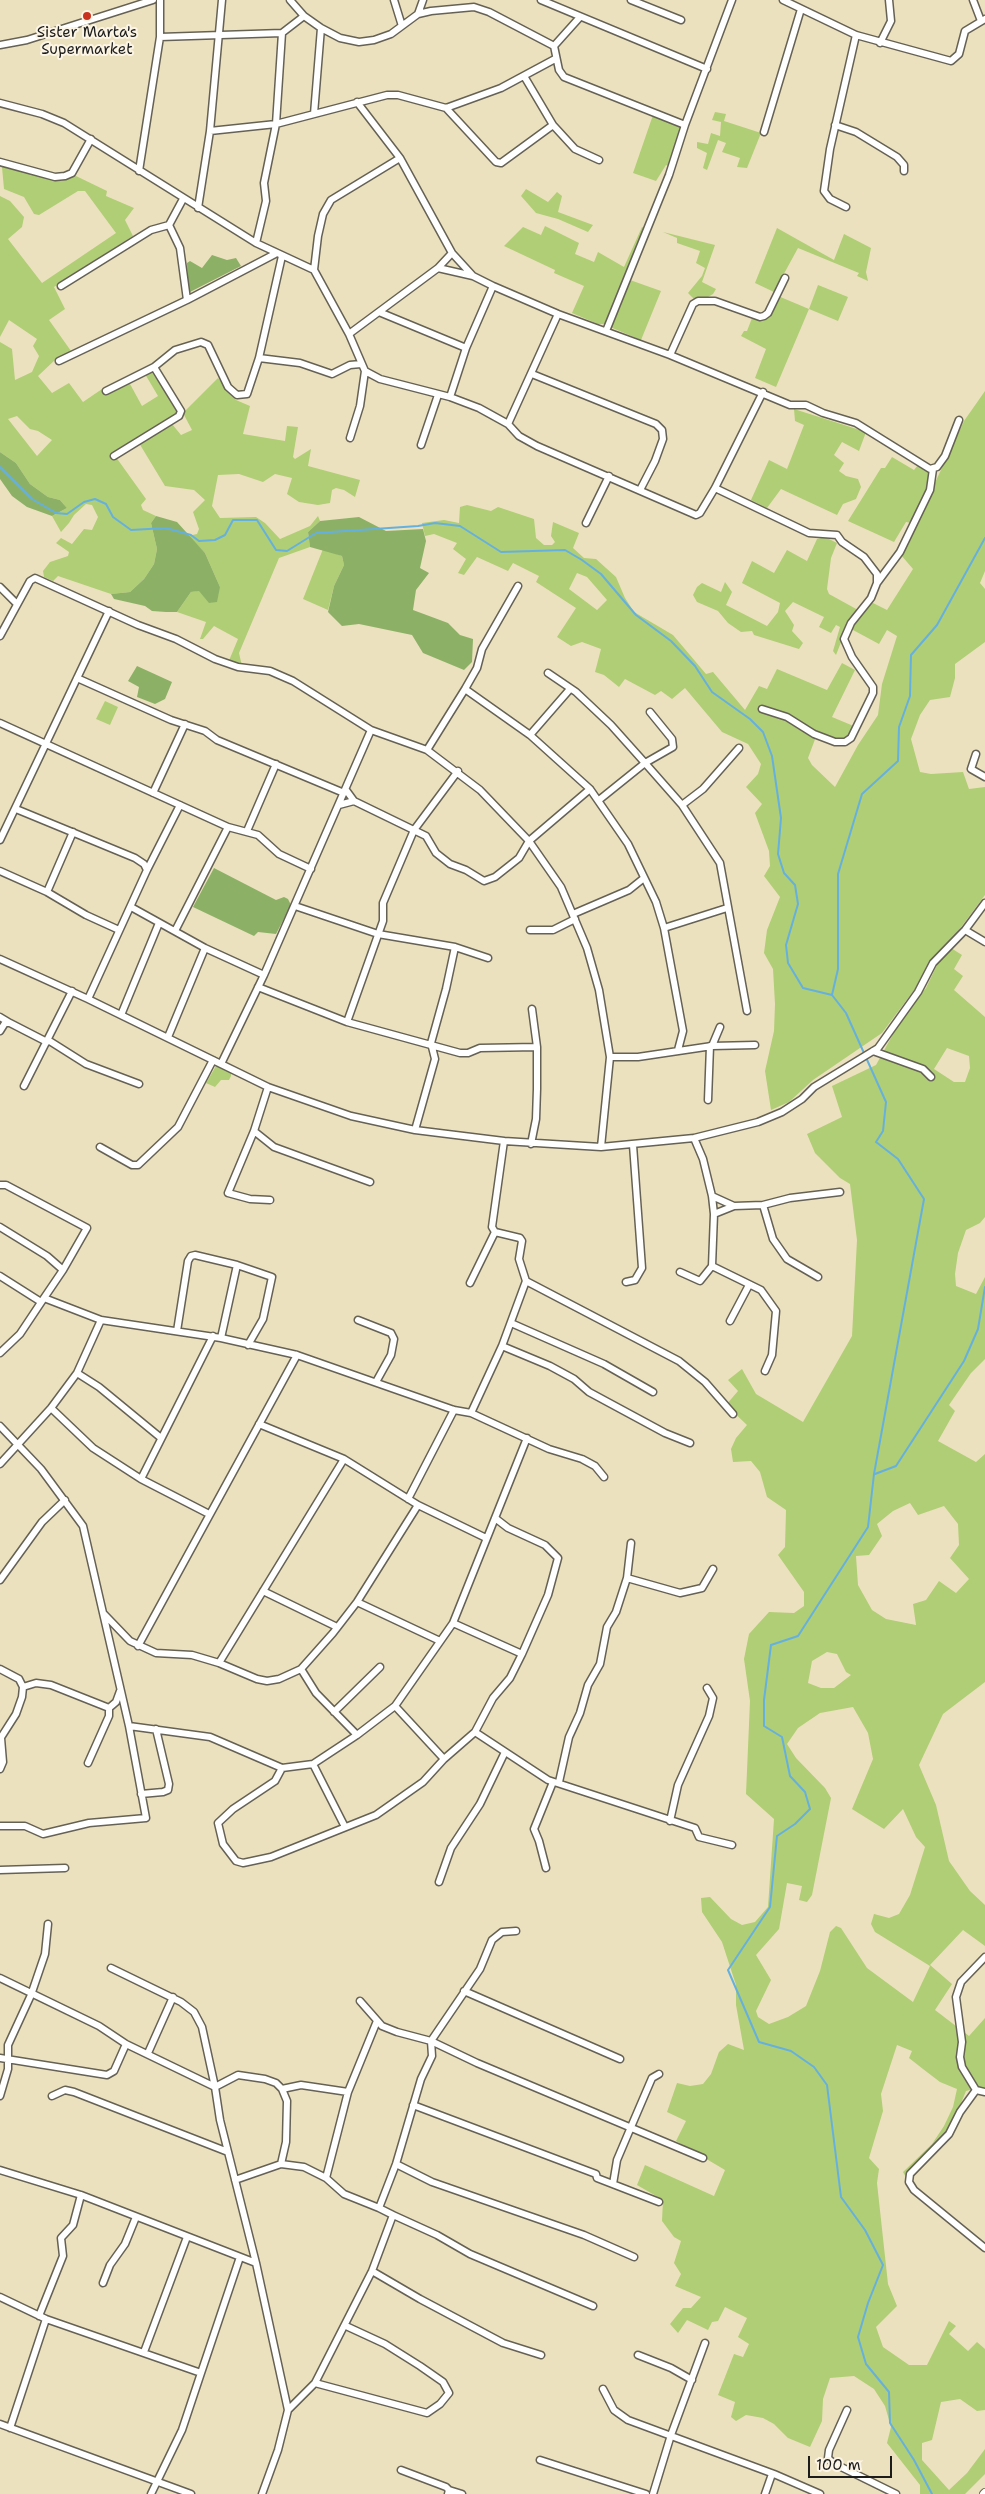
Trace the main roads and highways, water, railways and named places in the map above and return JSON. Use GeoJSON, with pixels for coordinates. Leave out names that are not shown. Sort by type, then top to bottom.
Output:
{"type":"FeatureCollection","features":[{"type":"Feature","properties":{"kind":"waterway"},"geometry":{"type":"LineString","coordinates":[[0,467],[32,499],[56,513],[67,514],[84,502],[95,499],[106,504],[113,517],[131,530],[166,528],[191,535],[199,541],[215,540],[225,535],[233,520],[257,520],[276,550],[287,551],[316,533],[418,526],[435,523],[460,526],[501,552],[565,550],[582,560],[601,574],[636,615],[671,641],[695,666],[712,692],[750,719],[763,732],[772,756],[781,818],[778,854],[784,873],[795,885],[798,904],[786,945],[788,963],[803,988],[832,995]]}},
{"type":"Feature","properties":{"kind":"waterway"},"geometry":{"type":"LineString","coordinates":[[932,2494],[914,2460],[890,2423],[889,2392],[866,2364],[858,2337],[868,2303],[883,2265],[865,2230],[841,2197],[827,2085],[814,2067],[791,2051],[759,2042],[728,1970],[770,1907],[777,1836],[795,1824],[810,1809],[805,1792],[790,1776],[782,1737],[764,1726],[764,1700],[771,1645],[798,1636],[868,1527],[874,1474],[924,1199],[898,1159],[876,1142],[883,1131],[886,1102],[846,1013],[832,995],[838,969],[838,874],[862,794],[898,761],[899,727],[910,696],[911,655],[937,625],[985,538]]}},
{"type":"Feature","properties":{"kind":"waterway"},"geometry":{"type":"LineString","coordinates":[[875,1474],[896,1466],[964,1361],[978,1329],[985,1287]]}},
{"type":"Feature","properties":{"kind":"place","name":"Sister Marta's Supermarket"},"geometry":{"type":"Point","coordinates":[87,16]}}]}
